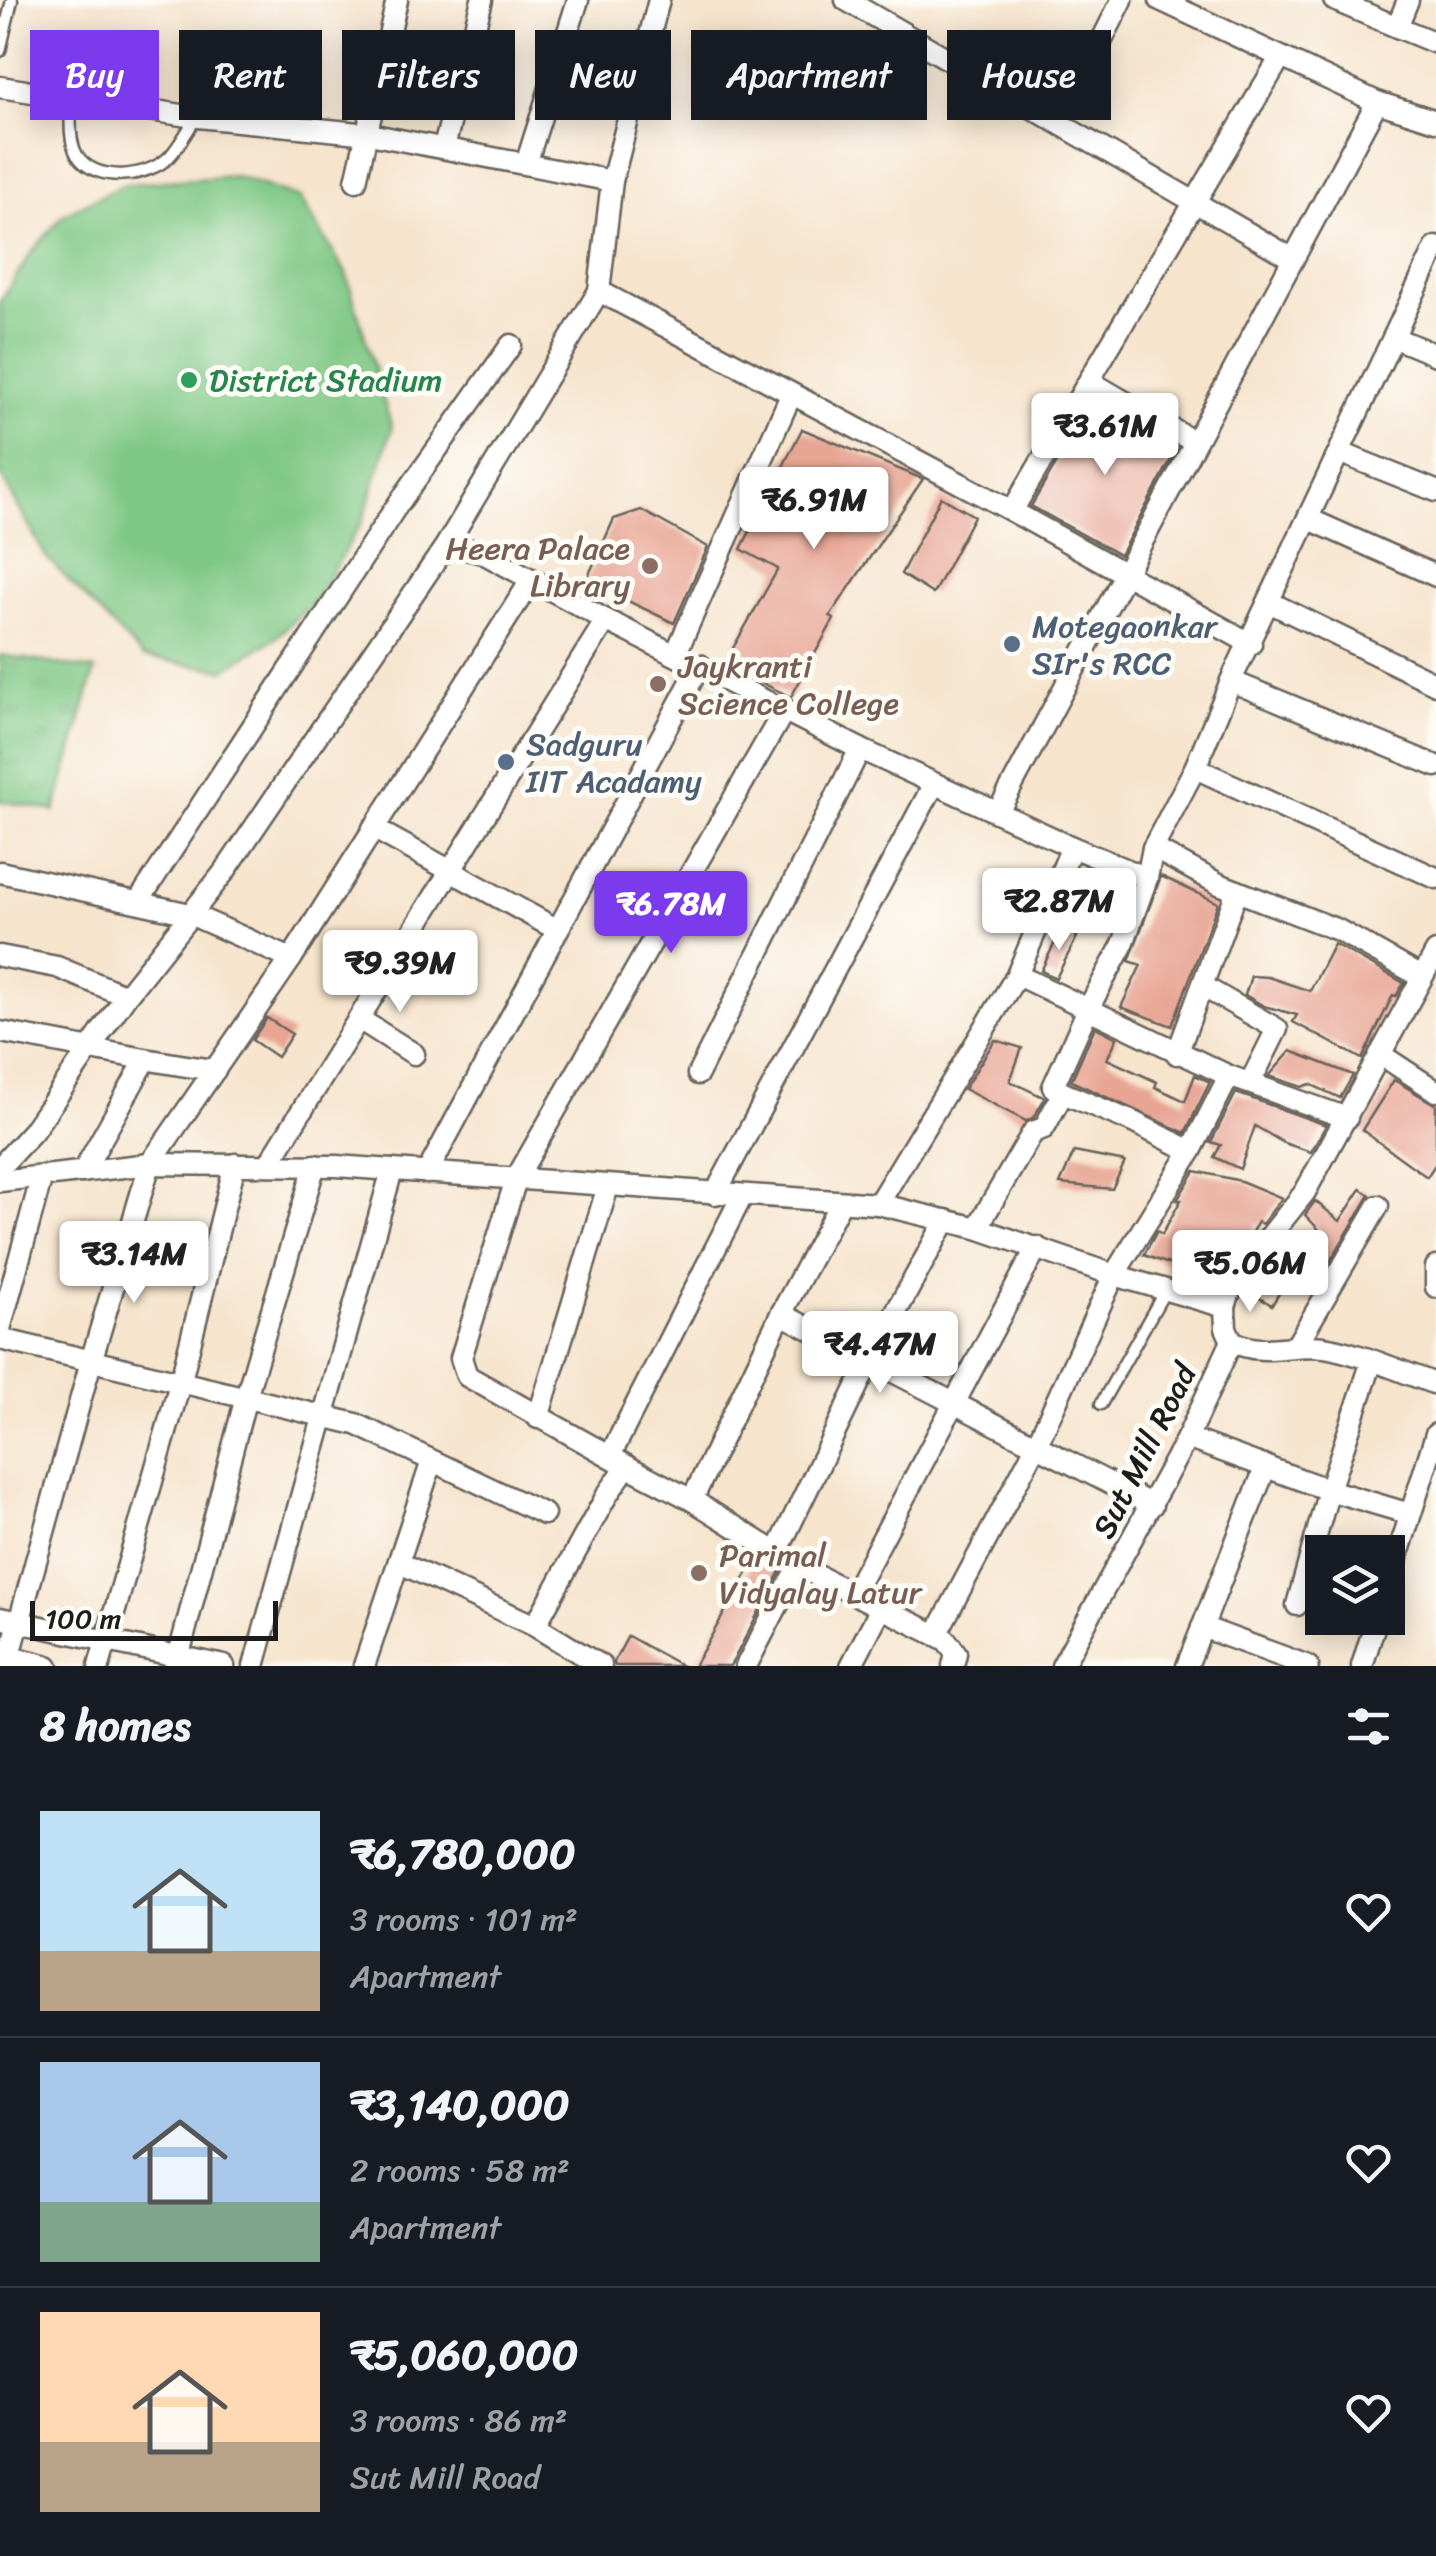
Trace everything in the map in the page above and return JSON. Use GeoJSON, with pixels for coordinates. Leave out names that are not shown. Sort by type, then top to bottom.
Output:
{"type":"FeatureCollection","features":[{"type":"Feature","properties":{"kind":"street"},"geometry":{"type":"LineString","coordinates":[[356,181],[397,0]]}},
{"type":"Feature","properties":{"kind":"street"},"geometry":{"type":"LineString","coordinates":[[444,146],[482,0]]}},
{"type":"Feature","properties":{"kind":"street"},"geometry":{"type":"LineString","coordinates":[[526,164],[578,0]]}},
{"type":"Feature","properties":{"kind":"street"},"geometry":{"type":"LineString","coordinates":[[0,1167],[33,1131],[126,996],[225,871],[447,544],[599,291],[612,181],[659,0]]}},
{"type":"Feature","properties":{"kind":"street"},"geometry":{"type":"LineString","coordinates":[[846,0],[1293,258]]}},
{"type":"Feature","properties":{"kind":"street"},"geometry":{"type":"LineString","coordinates":[[1107,30],[1122,0]]}},
{"type":"Feature","properties":{"kind":"street"},"geometry":{"type":"LineString","coordinates":[[1160,0],[1377,102],[1436,120]]}},
{"type":"Feature","properties":{"kind":"street"},"geometry":{"type":"LineString","coordinates":[[1334,0],[1436,43]]}},
{"type":"Feature","properties":{"kind":"street"},"geometry":{"type":"LineString","coordinates":[[1397,27],[1408,0]]}},
{"type":"Feature","properties":{"kind":"street"},"geometry":{"type":"LineString","coordinates":[[1012,511],[1280,58]]}},
{"type":"Feature","properties":{"kind":"street"},"geometry":{"type":"LineString","coordinates":[[0,87],[30,92]]}},
{"type":"Feature","properties":{"kind":"street"},"geometry":{"type":"LineString","coordinates":[[998,812],[1377,102]]}},
{"type":"Feature","properties":{"kind":"street"},"geometry":{"type":"LineString","coordinates":[[235,120],[444,146],[612,181]]}},
{"type":"Feature","properties":{"kind":"street"},"geometry":{"type":"LineString","coordinates":[[1191,1151],[1052,1087],[1123,944],[1147,878],[1153,848],[1196,768],[1269,602],[1395,338],[1432,270],[1436,247]]}},
{"type":"Feature","properties":{"kind":"street"},"geometry":{"type":"LineString","coordinates":[[599,291],[1012,511],[1251,644]]}},
{"type":"Feature","properties":{"kind":"street"},"geometry":{"type":"LineString","coordinates":[[1395,338],[1436,355]]}},
{"type":"Feature","properties":{"kind":"street"},"geometry":{"type":"LineString","coordinates":[[138,902],[394,510],[511,345]]}},
{"type":"Feature","properties":{"kind":"street"},"geometry":{"type":"LineString","coordinates":[[1089,381],[1194,442]]}},
{"type":"Feature","properties":{"kind":"street"},"geometry":{"type":"LineString","coordinates":[[676,653],[791,395]]}},
{"type":"Feature","properties":{"kind":"street"},"geometry":{"type":"LineString","coordinates":[[1341,453],[1436,492]]}},
{"type":"Feature","properties":{"kind":"street"},"geometry":{"type":"LineString","coordinates":[[1309,520],[1436,576]]}},
{"type":"Feature","properties":{"kind":"street"},"geometry":{"type":"LineString","coordinates":[[447,544],[484,553],[606,620],[860,749],[1147,878]]}},
{"type":"Feature","properties":{"kind":"street"},"geometry":{"type":"LineString","coordinates":[[48,1666],[8,1661],[10,1621],[150,1164],[291,959],[532,579]]}},
{"type":"Feature","properties":{"kind":"street"},"geometry":{"type":"LineString","coordinates":[[1269,602],[1436,684]]}},
{"type":"Feature","properties":{"kind":"street"},"geometry":{"type":"LineString","coordinates":[[268,1164],[606,620]]}},
{"type":"Feature","properties":{"kind":"street"},"geometry":{"type":"LineString","coordinates":[[427,1172],[700,665]]}},
{"type":"Feature","properties":{"kind":"street"},"geometry":{"type":"LineString","coordinates":[[1232,681],[1436,766]]}},
{"type":"Feature","properties":{"kind":"street"},"geometry":{"type":"LineString","coordinates":[[785,709],[516,1180],[461,1358],[467,1376],[538,1418],[692,1500],[776,1554],[954,1646],[954,1666]]}},
{"type":"Feature","properties":{"kind":"street"},"geometry":{"type":"LineString","coordinates":[[698,1074],[860,749]]}},
{"type":"Feature","properties":{"kind":"street"},"geometry":{"type":"LineString","coordinates":[[1196,768],[1436,878]]}},
{"type":"Feature","properties":{"kind":"street"},"geometry":{"type":"LineString","coordinates":[[716,1194],[934,784]]}},
{"type":"Feature","properties":{"kind":"street"},"geometry":{"type":"LineString","coordinates":[[373,828],[556,930]]}},
{"type":"Feature","properties":{"kind":"street"},"geometry":{"type":"LineString","coordinates":[[878,1204],[1018,975],[1072,847]]}},
{"type":"Feature","properties":{"kind":"street"},"geometry":{"type":"LineString","coordinates":[[1153,848],[1238,891],[1338,930],[1420,976]]}},
{"type":"Feature","properties":{"kind":"street"},"geometry":{"type":"LineString","coordinates":[[0,872],[190,914],[291,959]]}},
{"type":"Feature","properties":{"kind":"street"},"geometry":{"type":"LineString","coordinates":[[1178,1054],[1238,891]]}},
{"type":"Feature","properties":{"kind":"street"},"geometry":{"type":"LineString","coordinates":[[0,1181],[150,1164],[314,1165],[878,1204],[977,1228],[1114,1275],[1225,1306],[1232,1284],[1305,1192],[1436,952]]}},
{"type":"Feature","properties":{"kind":"street"},"geometry":{"type":"LineString","coordinates":[[0,956],[58,966],[126,996]]}},
{"type":"Feature","properties":{"kind":"street"},"geometry":{"type":"LineString","coordinates":[[1018,975],[1178,1054],[1347,1118]]}},
{"type":"Feature","properties":{"kind":"street"},"geometry":{"type":"LineString","coordinates":[[1204,987],[1277,1029],[1250,1083]]}},
{"type":"Feature","properties":{"kind":"street"},"geometry":{"type":"LineString","coordinates":[[359,1019],[414,1054]]}},
{"type":"Feature","properties":{"kind":"street"},"geometry":{"type":"LineString","coordinates":[[0,1032],[92,1047],[145,1061],[215,1070]]}},
{"type":"Feature","properties":{"kind":"street"},"geometry":{"type":"LineString","coordinates":[[1380,1054],[1436,1091]]}},
{"type":"Feature","properties":{"kind":"street"},"geometry":{"type":"LineString","coordinates":[[83,1172],[145,1061]]}},
{"type":"Feature","properties":{"kind":"street"},"geometry":{"type":"LineString","coordinates":[[936,1635],[1036,1446],[1114,1275],[1191,1151],[1229,1076]]}},
{"type":"Feature","properties":{"kind":"street"},"geometry":{"type":"LineString","coordinates":[[977,1228],[1033,1132],[1044,1128],[1062,1092]]}},
{"type":"Feature","properties":{"kind":"street"},"geometry":{"type":"LineString","coordinates":[[99,1666],[180,1380],[235,1164]]}},
{"type":"Feature","properties":{"kind":"street"},"geometry":{"type":"LineString","coordinates":[[177,1660],[246,1396],[314,1165]]}},
{"type":"Feature","properties":{"kind":"street"},"geometry":{"type":"LineString","coordinates":[[254,1666],[392,1170]]}},
{"type":"Feature","properties":{"kind":"street"},"geometry":{"type":"LineString","coordinates":[[0,1330],[42,1176]]}},
{"type":"Feature","properties":{"kind":"street"},"geometry":{"type":"LineString","coordinates":[[538,1418],[608,1186]]}},
{"type":"Feature","properties":{"kind":"street"},"geometry":{"type":"LineString","coordinates":[[535,1626],[607,1495],[618,1461],[742,1196]]}},
{"type":"Feature","properties":{"kind":"street"},"geometry":{"type":"LineString","coordinates":[[692,1500],[781,1314],[841,1202]]}},
{"type":"Feature","properties":{"kind":"street"},"geometry":{"type":"LineString","coordinates":[[1296,1346],[1378,1206]]}},
{"type":"Feature","properties":{"kind":"street"},"geometry":{"type":"LineString","coordinates":[[776,1554],[870,1360],[946,1220]]}},
{"type":"Feature","properties":{"kind":"street"},"geometry":{"type":"LineString","coordinates":[[853,1594],[1038,1247]]}},
{"type":"Feature","properties":{"kind":"street"},"geometry":{"type":"LineString","coordinates":[[1436,1267],[1436,1286]]}},
{"type":"Feature","properties":{"kind":"street","name":"Sut Mill Road"},"geometry":{"type":"LineString","coordinates":[[1062,1666],[1152,1505],[1232,1341],[1226,1328],[1225,1306]]}},
{"type":"Feature","properties":{"kind":"street"},"geometry":{"type":"LineString","coordinates":[[781,1314],[1152,1505]]}},
{"type":"Feature","properties":{"kind":"street"},"geometry":{"type":"LineString","coordinates":[[0,1338],[356,1424],[544,1514]]}},
{"type":"Feature","properties":{"kind":"street"},"geometry":{"type":"LineString","coordinates":[[1232,1341],[1247,1349],[1262,1350],[1320,1346],[1436,1384]]}},
{"type":"Feature","properties":{"kind":"street"},"geometry":{"type":"LineString","coordinates":[[1297,1605],[1372,1361]]}},
{"type":"Feature","properties":{"kind":"street"},"geometry":{"type":"LineString","coordinates":[[1404,1535],[1436,1434]]}},
{"type":"Feature","properties":{"kind":"street"},"geometry":{"type":"LineString","coordinates":[[1187,1438],[1330,1490],[1410,1514]]}},
{"type":"Feature","properties":{"kind":"street"},"geometry":{"type":"LineString","coordinates":[[364,1666],[432,1460]]}},
{"type":"Feature","properties":{"kind":"street"},"geometry":{"type":"LineString","coordinates":[[1186,1666],[1266,1466]]}},
{"type":"Feature","properties":{"kind":"street"},"geometry":{"type":"LineString","coordinates":[[400,1563],[535,1626],[601,1666]]}},
{"type":"Feature","properties":{"kind":"street"},"geometry":{"type":"LineString","coordinates":[[746,1666],[798,1566]]}},
{"type":"Feature","properties":{"kind":"street"},"geometry":{"type":"LineString","coordinates":[[850,1666],[882,1608]]}},
{"type":"Feature","properties":{"kind":"street"},"geometry":{"type":"LineString","coordinates":[[10,1621],[106,1639],[177,1660],[224,1666]]}},
{"type":"Feature","properties":{"kind":"street"},"geometry":{"type":"LineString","coordinates":[[1202,1627],[1308,1666]]}},
{"type":"Feature","properties":{"kind":"street"},"geometry":{"type":"LineString","coordinates":[[1362,1666],[1372,1635]]}},
{"type":"Feature","properties":{"kind":"lane"},"geometry":{"type":"LineString","coordinates":[[0,51],[12,0]]}},
{"type":"Feature","properties":{"kind":"lane"},"geometry":{"type":"LineString","coordinates":[[71,120],[77,154],[88,167],[103,173],[140,172],[169,158],[194,120]]}},
{"type":"Feature","properties":{"kind":"lane"},"geometry":{"type":"LineString","coordinates":[[1100,1404],[1166,1290]]}},
{"type":"Feature","properties":{"kind":"green space","name":"District Stadium"},"geometry":{"type":"Polygon","coordinates":[[[236,176],[300,198],[346,273],[392,428],[363,520],[315,601],[274,639],[224,670],[143,657],[46,557],[0,474],[0,301],[32,252],[63,215],[125,184],[236,176]]]}},
{"type":"Feature","properties":{"kind":"green space"},"geometry":{"type":"Polygon","coordinates":[[[0,655],[95,670],[55,811],[0,801],[0,655]]]}},
{"type":"Feature","properties":{"kind":"building"},"geometry":{"type":"Polygon","coordinates":[[[1094,400],[1177,448],[1120,555],[1031,506],[1094,400]]]}},
{"type":"Feature","properties":{"kind":"building"},"geometry":{"type":"Polygon","coordinates":[[[802,429],[923,479],[830,616],[834,619],[791,697],[724,664],[778,569],[741,549],[802,429]]]}},
{"type":"Feature","properties":{"kind":"building"},"geometry":{"type":"Polygon","coordinates":[[[941,497],[974,516],[933,594],[901,574],[941,497]]]}},
{"type":"Feature","properties":{"kind":"building","name":"Heera Palace Library"},"geometry":{"type":"Polygon","coordinates":[[[641,510],[708,547],[674,623],[586,581],[614,519],[641,510]]]}},
{"type":"Feature","properties":{"kind":"building"},"geometry":{"type":"Polygon","coordinates":[[[1091,870],[1110,878],[1095,916],[1072,907],[1091,870]]]}},
{"type":"Feature","properties":{"kind":"building"},"geometry":{"type":"Polygon","coordinates":[[[1161,876],[1218,903],[1172,1026],[1121,1007],[1141,965],[1129,961],[1161,876]]]}},
{"type":"Feature","properties":{"kind":"building"},"geometry":{"type":"Polygon","coordinates":[[[1062,928],[1077,937],[1056,978],[1041,971],[1062,928]]]}},
{"type":"Feature","properties":{"kind":"building"},"geometry":{"type":"Polygon","coordinates":[[[1334,944],[1404,983],[1393,995],[1362,1059],[1293,1022],[1297,1015],[1264,1006],[1245,995],[1251,976],[1268,977],[1310,991],[1334,944]]]}},
{"type":"Feature","properties":{"kind":"building"},"geometry":{"type":"Polygon","coordinates":[[[267,1018],[292,1034],[277,1057],[252,1040],[267,1018]]]}},
{"type":"Feature","properties":{"kind":"building"},"geometry":{"type":"Polygon","coordinates":[[[1095,1027],[1117,1038],[1107,1059],[1157,1082],[1155,1087],[1185,1101],[1195,1075],[1210,1082],[1185,1133],[1071,1081],[1095,1027]]]}},
{"type":"Feature","properties":{"kind":"building"},"geometry":{"type":"Polygon","coordinates":[[[995,1040],[1022,1048],[1010,1081],[1045,1098],[1034,1117],[1026,1121],[964,1089],[995,1040]]]}},
{"type":"Feature","properties":{"kind":"building"},"geometry":{"type":"Polygon","coordinates":[[[1291,1051],[1353,1075],[1340,1098],[1310,1084],[1302,1087],[1269,1076],[1291,1051]]]}},
{"type":"Feature","properties":{"kind":"building"},"geometry":{"type":"Polygon","coordinates":[[[1394,1080],[1436,1105],[1436,1163],[1427,1177],[1362,1130],[1394,1080]]]}},
{"type":"Feature","properties":{"kind":"building"},"geometry":{"type":"Polygon","coordinates":[[[1236,1093],[1326,1125],[1311,1152],[1284,1143],[1255,1126],[1240,1169],[1214,1157],[1221,1145],[1211,1142],[1236,1093]]]}},
{"type":"Feature","properties":{"kind":"building"},"geometry":{"type":"Polygon","coordinates":[[[1074,1152],[1125,1162],[1112,1189],[1060,1184],[1074,1152]]]}},
{"type":"Feature","properties":{"kind":"building"},"geometry":{"type":"Polygon","coordinates":[[[1195,1171],[1241,1181],[1282,1198],[1262,1224],[1258,1222],[1235,1258],[1227,1255],[1218,1282],[1144,1255],[1157,1231],[1162,1234],[1195,1171]]]}},
{"type":"Feature","properties":{"kind":"building"},"geometry":{"type":"Polygon","coordinates":[[[1361,1189],[1370,1195],[1314,1288],[1290,1275],[1272,1305],[1245,1290],[1284,1240],[1318,1259],[1328,1239],[1305,1215],[1315,1201],[1340,1221],[1361,1189]]]}},
{"type":"Feature","properties":{"kind":"building"},"geometry":{"type":"Polygon","coordinates":[[[756,1558],[780,1571],[733,1661],[730,1666],[694,1666],[756,1558]]]}},
{"type":"Feature","properties":{"kind":"building"},"geometry":{"type":"Polygon","coordinates":[[[628,1636],[682,1666],[615,1666],[628,1636]]]}},
{"type":"Feature","properties":{"kind":"place","name":"District Stadium"},"geometry":{"type":"Point","coordinates":[189,380]}},
{"type":"Feature","properties":{"kind":"place","name":"Heera Palace Library"},"geometry":{"type":"Point","coordinates":[650,566]}},
{"type":"Feature","properties":{"kind":"place","name":"Motegaonkar SIr's RCC"},"geometry":{"type":"Point","coordinates":[1012,644]}},
{"type":"Feature","properties":{"kind":"place","name":"Jaykranti Science College"},"geometry":{"type":"Point","coordinates":[658,684]}},
{"type":"Feature","properties":{"kind":"place","name":"Sadguru IIT Acadamy"},"geometry":{"type":"Point","coordinates":[506,762]}},
{"type":"Feature","properties":{"kind":"place","name":"Parimal Vidyalay Latur"},"geometry":{"type":"Point","coordinates":[699,1573]}}]}
